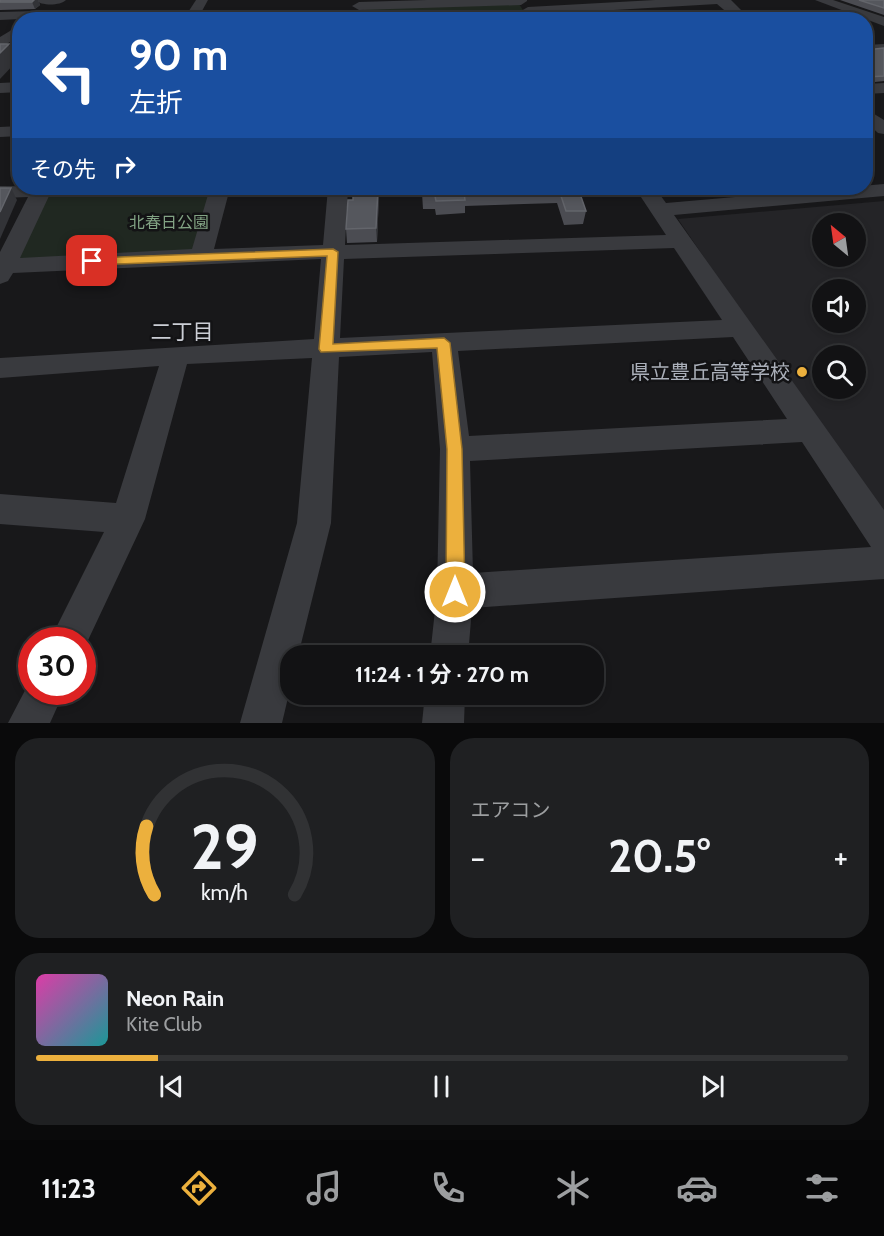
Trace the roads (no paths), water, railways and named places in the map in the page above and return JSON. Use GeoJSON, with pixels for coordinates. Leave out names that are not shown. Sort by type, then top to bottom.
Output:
{"type":"FeatureCollection","features":[{"type":"Feature","properties":{"kind":"street"},"geometry":{"type":"LineString","coordinates":[[41,0],[58,0]]}},
{"type":"Feature","properties":{"kind":"street"},"geometry":{"type":"LineString","coordinates":[[41,12],[58,0]]}},
{"type":"Feature","properties":{"kind":"street"},"geometry":{"type":"LineString","coordinates":[[720,0],[735,12]]}},
{"type":"Feature","properties":{"kind":"street"},"geometry":{"type":"LineString","coordinates":[[335,12],[526,8],[726,0]]}},
{"type":"Feature","properties":{"kind":"street"},"geometry":{"type":"LineString","coordinates":[[821,0],[856,12]]}},
{"type":"Feature","properties":{"kind":"street"},"geometry":{"type":"LineString","coordinates":[[3,52],[12,40]]}},
{"type":"Feature","properties":{"kind":"street"},"geometry":{"type":"LineString","coordinates":[[39,195],[3,271],[201,256],[682,241]]}},
{"type":"Feature","properties":{"kind":"street"},"geometry":{"type":"LineString","coordinates":[[201,256],[218,195]]}},
{"type":"Feature","properties":{"kind":"street"},"geometry":{"type":"LineString","coordinates":[[261,723],[314,524],[337,195]]}},
{"type":"Feature","properties":{"kind":"street"},"geometry":{"type":"LineString","coordinates":[[650,195],[743,328],[884,538]]}},
{"type":"Feature","properties":{"kind":"street"},"geometry":{"type":"LineString","coordinates":[[661,210],[828,195]]}},
{"type":"Feature","properties":{"kind":"street"},"geometry":{"type":"LineString","coordinates":[[0,368],[176,355],[743,328]]}},
{"type":"Feature","properties":{"kind":"street"},"geometry":{"type":"LineString","coordinates":[[444,343],[454,449],[455,592],[450,645]]}},
{"type":"Feature","properties":{"kind":"street"},"geometry":{"type":"LineString","coordinates":[[75,627],[128,519],[176,355]]}},
{"type":"Feature","properties":{"kind":"street"},"geometry":{"type":"LineString","coordinates":[[454,449],[812,430]]}},
{"type":"Feature","properties":{"kind":"street"},"geometry":{"type":"LineString","coordinates":[[0,509],[128,519]]}},
{"type":"Feature","properties":{"kind":"street"},"geometry":{"type":"LineString","coordinates":[[455,592],[884,563]]}},
{"type":"Feature","properties":{"kind":"street"},"geometry":{"type":"LineString","coordinates":[[29,723],[38,705]]}},
{"type":"Feature","properties":{"kind":"street"},"geometry":{"type":"LineString","coordinates":[[443,723],[445,705]]}},
{"type":"Feature","properties":{"kind":"place","name":"県立豊丘高等学校"},"geometry":{"type":"Point","coordinates":[802,372]}},
{"type":"Feature","properties":{"kind":"district","name":"二丁目"},"geometry":{"type":"Point","coordinates":[182,332]}},
{"type":"Feature","properties":{"kind":"park label","name":"北春日公園"},"geometry":{"type":"Point","coordinates":[169,222]}}]}
